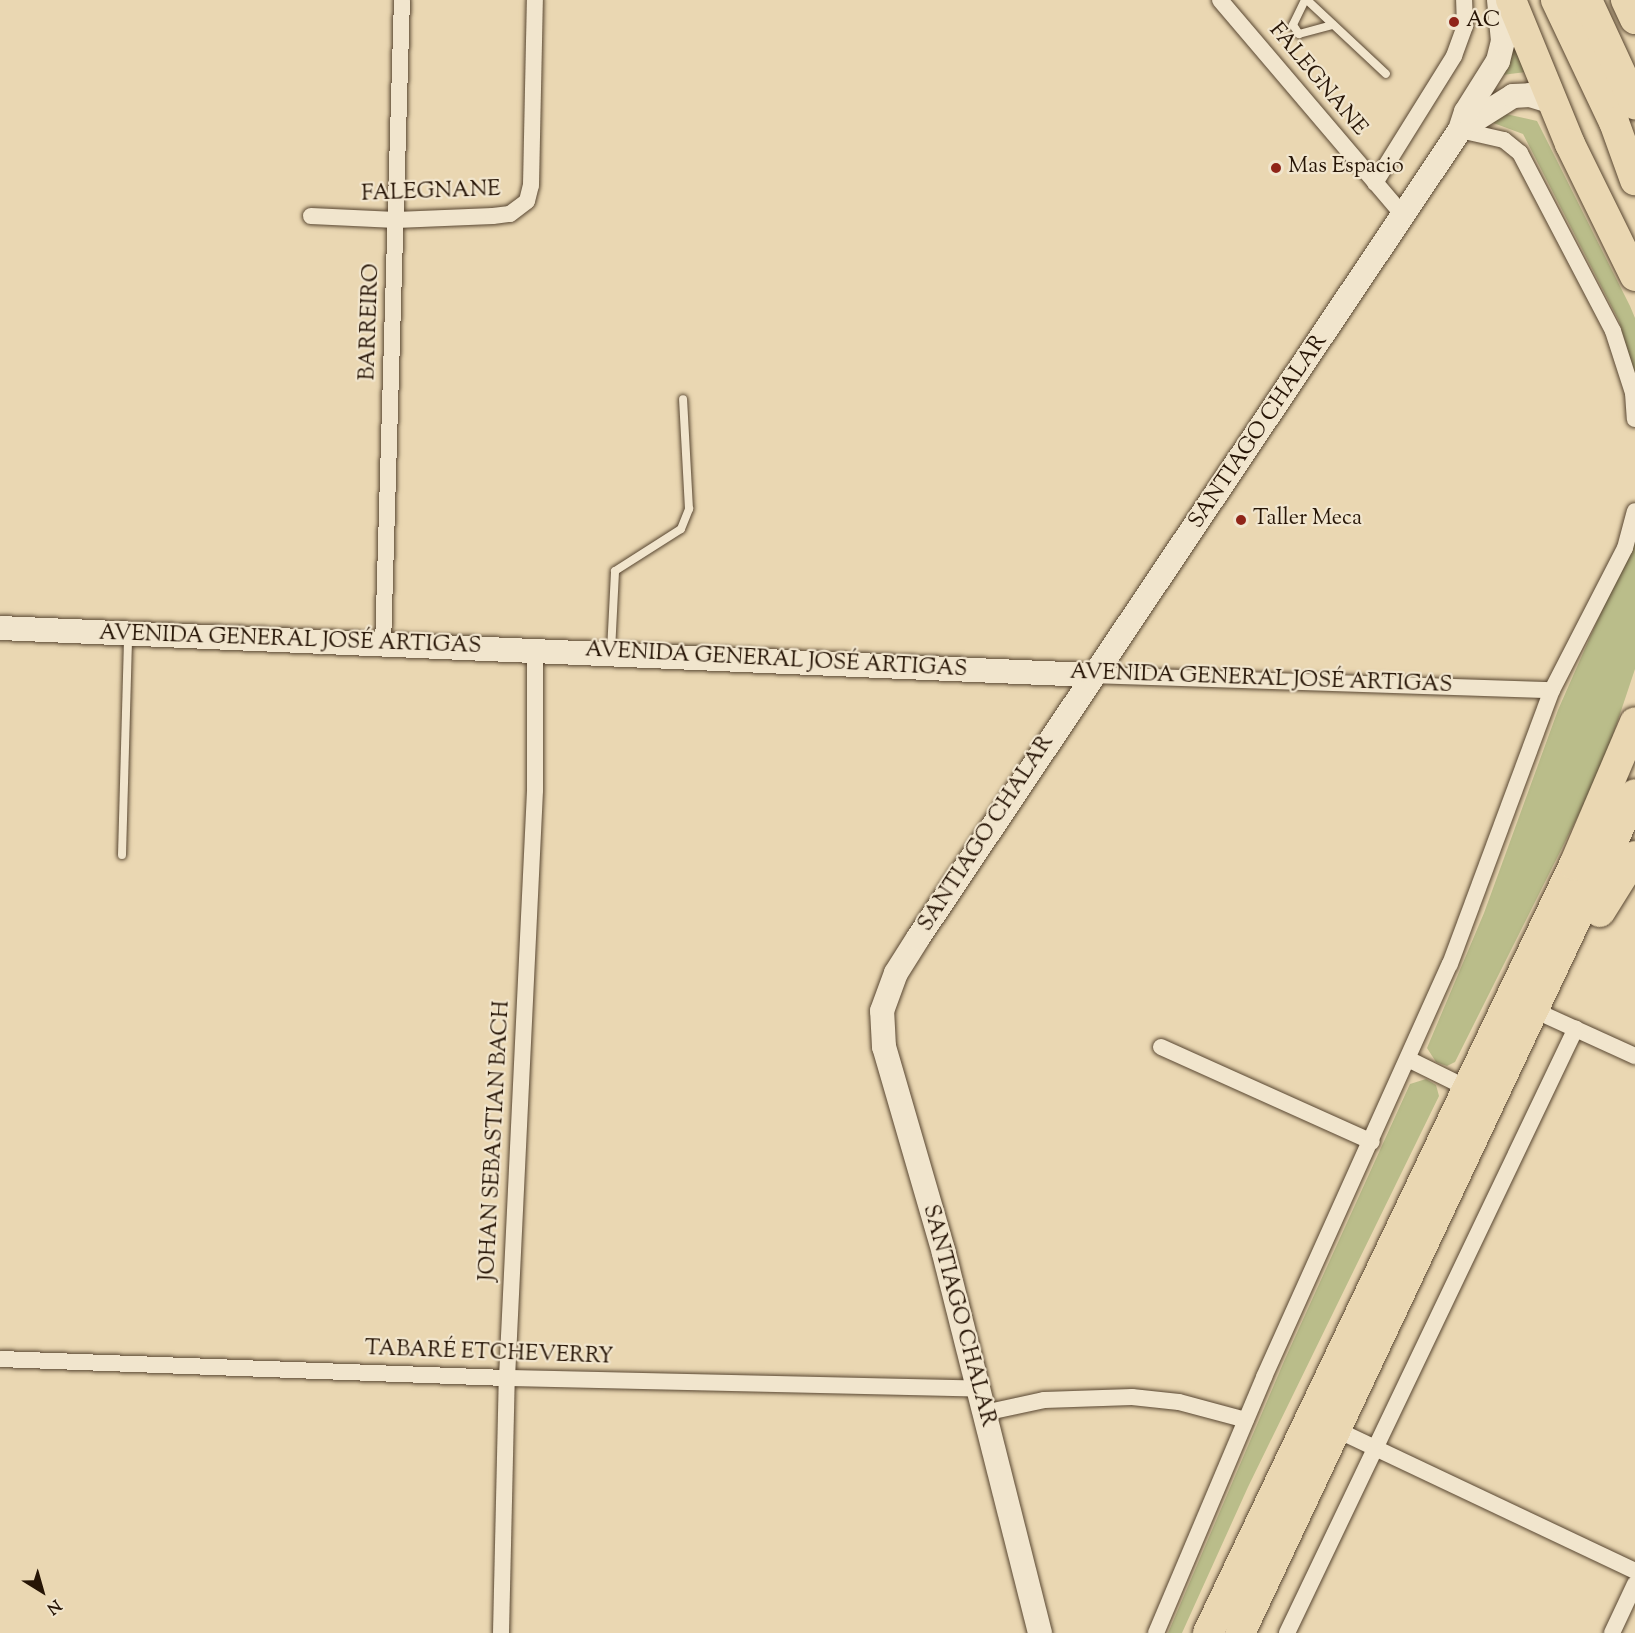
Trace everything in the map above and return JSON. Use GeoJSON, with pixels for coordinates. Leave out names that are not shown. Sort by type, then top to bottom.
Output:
{"type":"FeatureCollection","features":[{"type":"Feature","properties":{"kind":"highway"},"geometry":{"type":"LineString","coordinates":[[1511,0],[1553,102],[1635,276]]}},
{"type":"Feature","properties":{"kind":"highway"},"geometry":{"type":"LineString","coordinates":[[1556,0],[1614,122],[1635,180]]}},
{"type":"Feature","properties":{"kind":"highway"},"geometry":{"type":"LineString","coordinates":[[1587,0],[1635,104]]}},
{"type":"Feature","properties":{"kind":"highway"},"geometry":{"type":"LineString","coordinates":[[1626,0],[1635,19]]}},
{"type":"Feature","properties":{"kind":"highway"},"geometry":{"type":"LineString","coordinates":[[1208,1633],[1574,865],[1635,722]]}},
{"type":"Feature","properties":{"kind":"highway"},"geometry":{"type":"LineString","coordinates":[[1240,1633],[1635,794]]}},
{"type":"Feature","properties":{"kind":"highway"},"geometry":{"type":"LineString","coordinates":[[1537,1004],[1563,983],[1593,922],[1635,856]]}},
{"type":"Feature","properties":{"kind":"street","name":"BARREIRO"},"geometry":{"type":"LineString","coordinates":[[383,646],[402,0]]}},
{"type":"Feature","properties":{"kind":"street","name":"FALEGNANE"},"geometry":{"type":"LineString","coordinates":[[311,216],[396,220],[502,215],[527,201],[531,185],[535,0]]}},
{"type":"Feature","properties":{"kind":"street","name":"FALEGNANE"},"geometry":{"type":"LineString","coordinates":[[1220,0],[1404,216]]}},
{"type":"Feature","properties":{"kind":"street"},"geometry":{"type":"LineString","coordinates":[[1375,183],[1454,56],[1465,26],[1464,0]]}},
{"type":"Feature","properties":{"kind":"street","name":"SANTIAGO CHALAR"},"geometry":{"type":"LineString","coordinates":[[1040,1633],[944,1253],[884,1047],[882,1011],[896,973],[1091,675],[1404,216],[1460,130],[1466,112],[1498,61],[1503,41],[1499,0]]}},
{"type":"Feature","properties":{"kind":"street","name":"SANTIAGO CHALAR"},"geometry":{"type":"LineString","coordinates":[[1460,130],[1513,96],[1530,95],[1553,102]]}},
{"type":"Feature","properties":{"kind":"street"},"geometry":{"type":"LineString","coordinates":[[1460,130],[1504,140],[1520,153],[1613,331],[1633,393],[1635,419]]}},
{"type":"Feature","properties":{"kind":"street"},"geometry":{"type":"LineString","coordinates":[[1156,1633],[1246,1420],[1410,1060],[1450,964],[1552,690],[1625,548],[1635,511]]}},
{"type":"Feature","properties":{"kind":"street","name":"AVENIDA GENERAL JOSÉ ARTIGAS"},"geometry":{"type":"LineString","coordinates":[[0,628],[128,636],[611,653],[1091,675],[1552,690]]}},
{"type":"Feature","properties":{"kind":"street","name":"JOHAN SEBASTIAN BACH"},"geometry":{"type":"LineString","coordinates":[[501,1633],[507,1378],[534,802],[535,650]]}},
{"type":"Feature","properties":{"kind":"street"},"geometry":{"type":"LineString","coordinates":[[1537,1004],[1576,1028],[1635,1056]]}},
{"type":"Feature","properties":{"kind":"street"},"geometry":{"type":"LineString","coordinates":[[1287,1633],[1372,1448],[1576,1028]]}},
{"type":"Feature","properties":{"kind":"street"},"geometry":{"type":"LineString","coordinates":[[1161,1047],[1372,1142]]}},
{"type":"Feature","properties":{"kind":"street"},"geometry":{"type":"LineString","coordinates":[[1410,1060],[1467,1088]]}},
{"type":"Feature","properties":{"kind":"street","name":"TABARÉ ETCHEVERRY"},"geometry":{"type":"LineString","coordinates":[[0,1359],[507,1378],[978,1389]]}},
{"type":"Feature","properties":{"kind":"street"},"geometry":{"type":"LineString","coordinates":[[984,1413],[1044,1400],[1132,1397],[1179,1402],[1246,1420]]}},
{"type":"Feature","properties":{"kind":"street"},"geometry":{"type":"LineString","coordinates":[[1337,1430],[1635,1572]]}},
{"type":"Feature","properties":{"kind":"street"},"geometry":{"type":"LineString","coordinates":[[1612,1633],[1635,1584]]}},
{"type":"Feature","properties":{"kind":"lane"},"geometry":{"type":"LineString","coordinates":[[1334,25],[1299,34],[1293,25],[1306,0],[1334,25],[1386,74]]}},
{"type":"Feature","properties":{"kind":"lane"},"geometry":{"type":"LineString","coordinates":[[611,653],[615,571],[681,529],[689,508],[683,399]]}},
{"type":"Feature","properties":{"kind":"lane"},"geometry":{"type":"LineString","coordinates":[[122,855],[128,636]]}},
{"type":"Feature","properties":{"kind":"green space"},"geometry":{"type":"Polygon","coordinates":[[[1512,44],[1526,72],[1502,75],[1512,44]]]}},
{"type":"Feature","properties":{"kind":"green space"},"geometry":{"type":"Polygon","coordinates":[[[1506,114],[1537,121],[1630,306],[1635,318],[1635,375],[1619,321],[1523,134],[1488,121],[1506,114]]]}},
{"type":"Feature","properties":{"kind":"green space"},"geometry":{"type":"Polygon","coordinates":[[[1635,535],[1635,669],[1602,768],[1455,1062],[1447,1066],[1436,1062],[1427,1048],[1484,913],[1558,710],[1635,535]]]}},
{"type":"Feature","properties":{"kind":"green space"},"geometry":{"type":"Polygon","coordinates":[[[1426,1079],[1436,1085],[1439,1096],[1248,1487],[1182,1633],[1168,1633],[1285,1359],[1410,1084],[1426,1079]]]}},
{"type":"Feature","properties":{"kind":"place","name":"AC"},"geometry":{"type":"Point","coordinates":[1454,22]}},
{"type":"Feature","properties":{"kind":"place","name":"Mas Espacio"},"geometry":{"type":"Point","coordinates":[1276,168]}},
{"type":"Feature","properties":{"kind":"place","name":"Taller Meca"},"geometry":{"type":"Point","coordinates":[1241,520]}}]}
